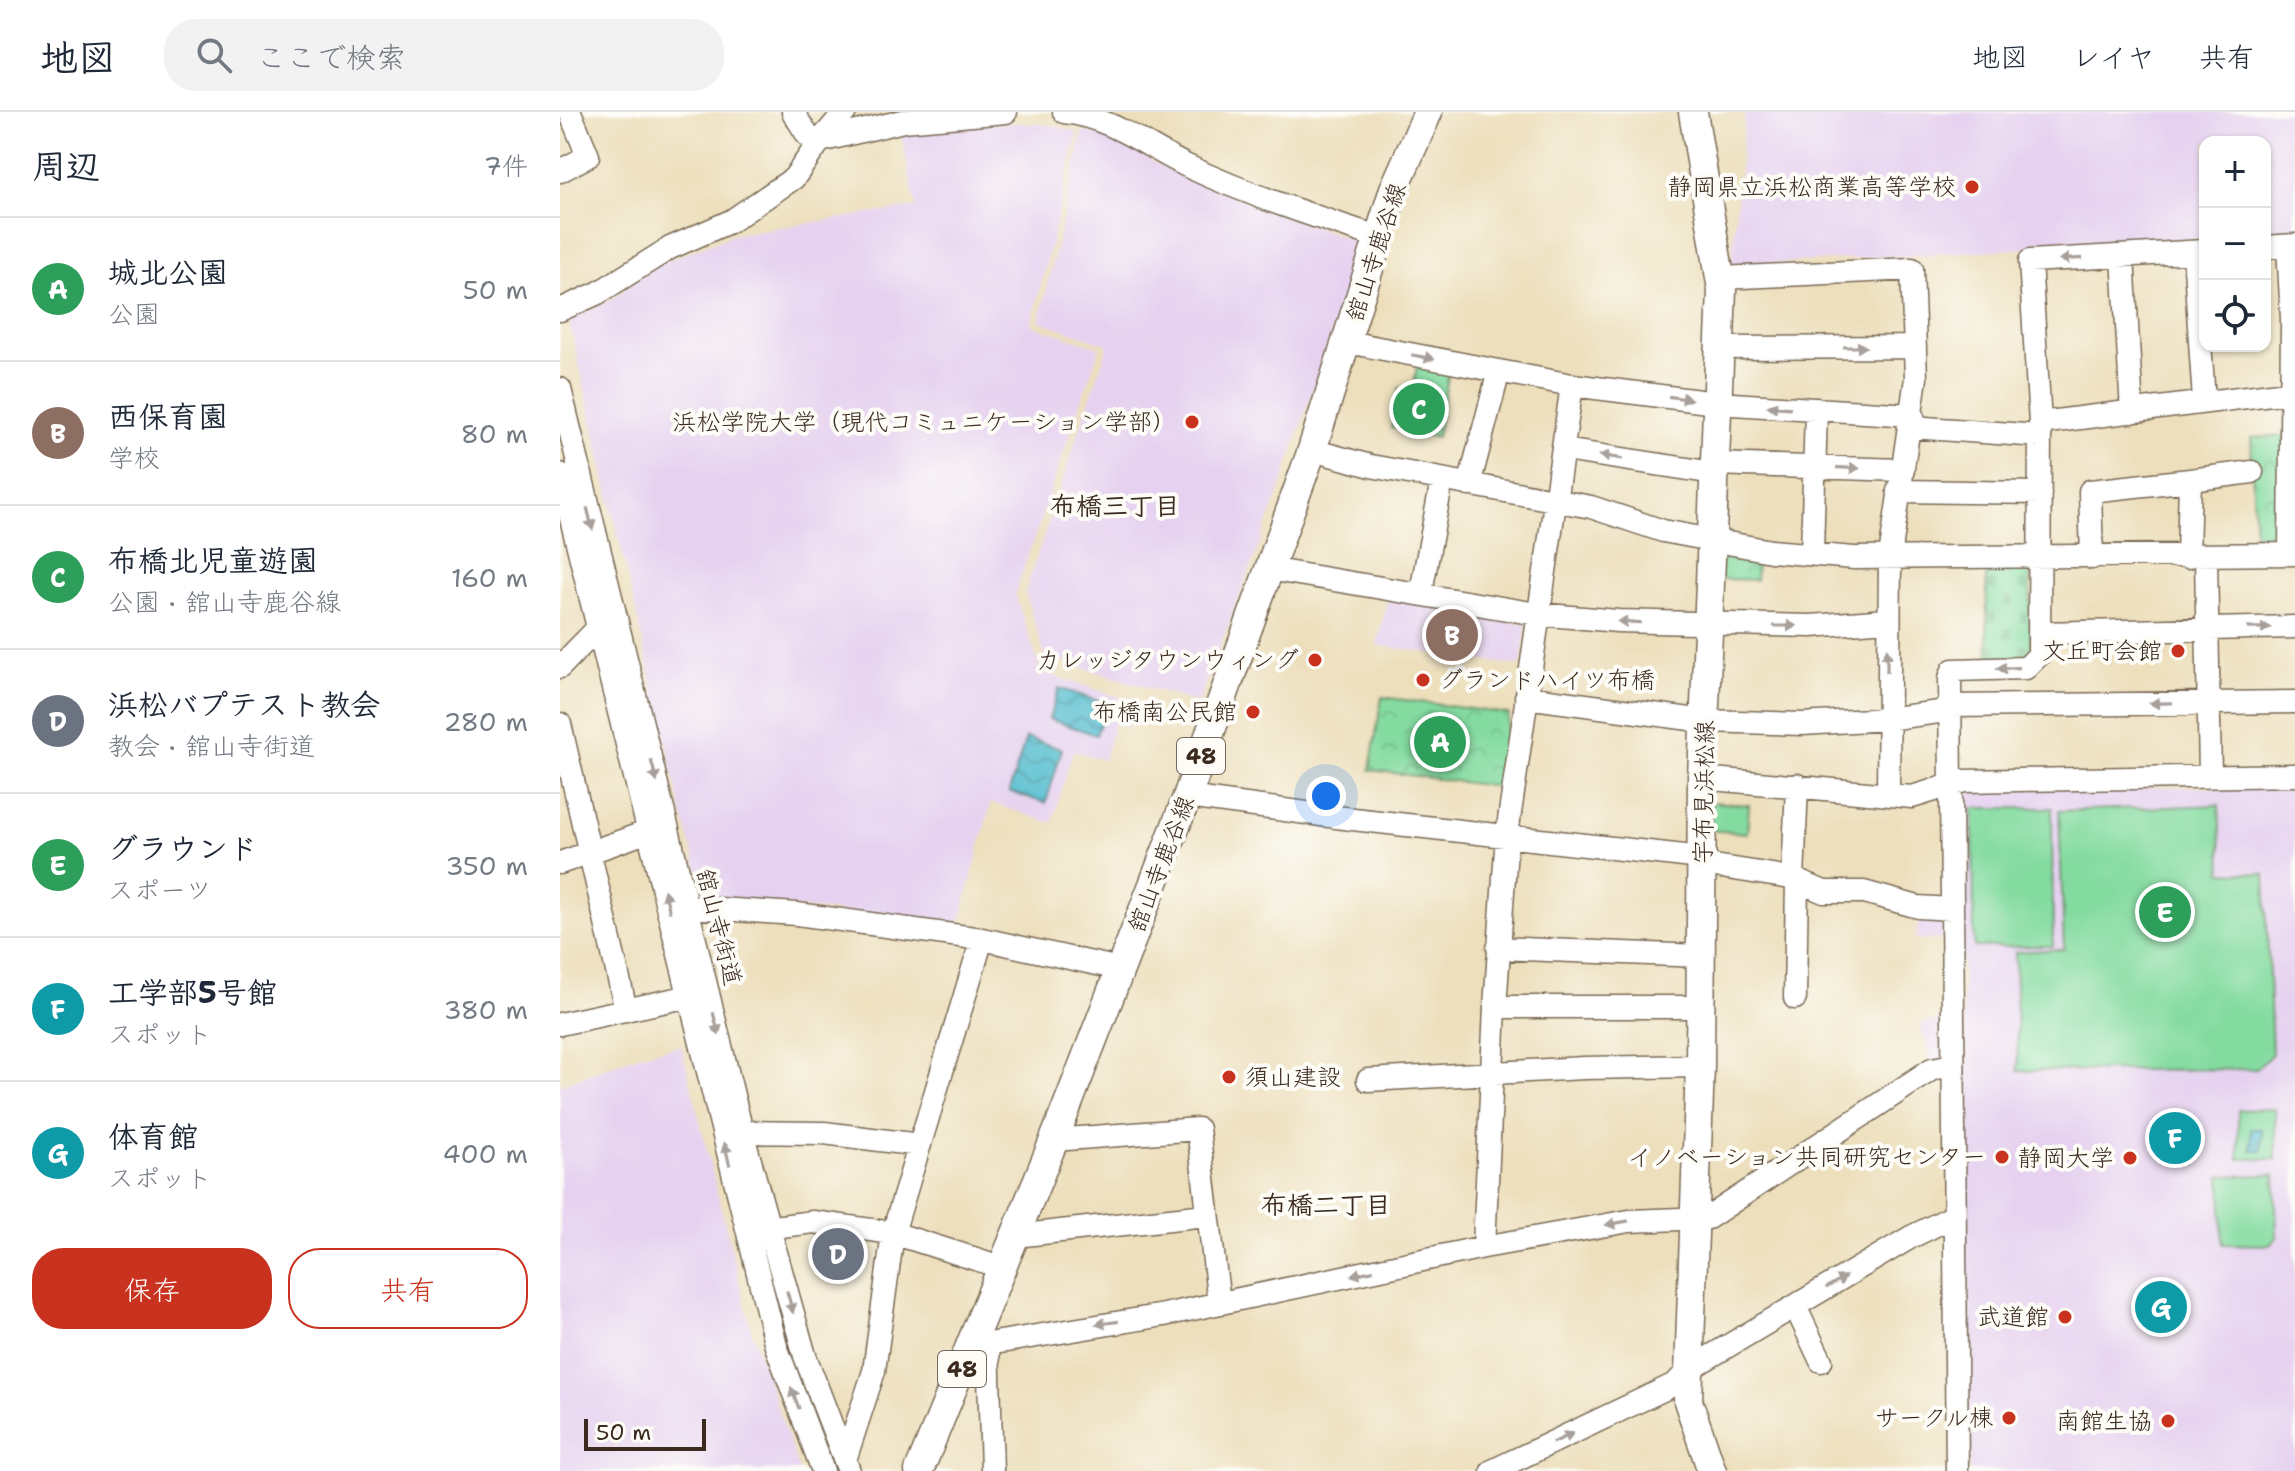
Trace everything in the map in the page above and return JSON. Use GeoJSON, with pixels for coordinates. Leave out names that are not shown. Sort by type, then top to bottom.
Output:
{"type":"FeatureCollection","features":[{"type":"Feature","properties":{"kind":"main road","name":"舘山寺鹿谷線"},"geometry":{"type":"LineString","coordinates":[[919,1471],[980,1344],[1001,1267],[1054,1140],[1187,797],[1312,450],[1378,237],[1428,112]]}},
{"type":"Feature","properties":{"kind":"main road","name":"宇布見浜松線"},"geometry":{"type":"LineString","coordinates":[[1693,112],[1721,278],[1721,348],[1716,403],[1702,778],[1700,1066],[1689,1406],[1712,1471]]}},
{"type":"Feature","properties":{"kind":"street"},"geometry":{"type":"LineString","coordinates":[[560,171],[588,156],[570,112]]}},
{"type":"Feature","properties":{"kind":"street"},"geometry":{"type":"LineString","coordinates":[[793,112],[808,136],[820,141],[903,121],[1006,112]]}},
{"type":"Feature","properties":{"kind":"street"},"geometry":{"type":"LineString","coordinates":[[560,310],[598,293],[670,248],[731,221],[794,178],[845,112]]}},
{"type":"Feature","properties":{"kind":"street"},"geometry":{"type":"LineString","coordinates":[[1073,112],[1088,114],[1186,165],[1259,197],[1378,237]]}},
{"type":"Feature","properties":{"kind":"street"},"geometry":{"type":"LineString","coordinates":[[1312,450],[1442,480],[1557,499],[1712,542],[1812,554],[2092,558],[2293,554],[2294,319],[2291,246],[2271,247]]}},
{"type":"Feature","properties":{"kind":"street"},"geometry":{"type":"LineString","coordinates":[[1957,1471],[1949,706],[1953,670],[2033,665],[2039,655],[2040,430],[2030,261],[2199,252]]}},
{"type":"Feature","properties":{"kind":"street"},"geometry":{"type":"LineString","coordinates":[[2123,256],[2132,412]]}},
{"type":"Feature","properties":{"kind":"street"},"geometry":{"type":"LineString","coordinates":[[1721,278],[1912,269],[1915,347],[1912,421],[1900,480],[1890,557],[1887,620],[1888,794]]}},
{"type":"Feature","properties":{"kind":"street"},"geometry":{"type":"LineString","coordinates":[[2201,280],[2204,401]]}},
{"type":"Feature","properties":{"kind":"street"},"geometry":{"type":"LineString","coordinates":[[1347,342],[1572,385],[1716,403],[2040,430],[2132,412],[2293,391]]}},
{"type":"Feature","properties":{"kind":"street"},"geometry":{"type":"LineString","coordinates":[[1721,348],[1915,347]]}},
{"type":"Feature","properties":{"kind":"street"},"geometry":{"type":"LineString","coordinates":[[1469,485],[1499,371]]}},
{"type":"Feature","properties":{"kind":"street"},"geometry":{"type":"LineString","coordinates":[[1484,1247],[1498,948],[1507,834],[1572,385]]}},
{"type":"Feature","properties":{"kind":"street","name":"舘山寺街道"},"geometry":{"type":"LineString","coordinates":[[560,389],[659,826],[690,996],[745,1230],[776,1346],[823,1471]]}},
{"type":"Feature","properties":{"kind":"street"},"geometry":{"type":"LineString","coordinates":[[1812,554],[1816,409]]}},
{"type":"Feature","properties":{"kind":"street"},"geometry":{"type":"LineString","coordinates":[[1564,450],[1714,468],[1813,467],[1900,480],[2040,493]]}},
{"type":"Feature","properties":{"kind":"street"},"geometry":{"type":"LineString","coordinates":[[2092,558],[2090,491],[2252,472]]}},
{"type":"Feature","properties":{"kind":"street","name":"舘山寺街道"},"geometry":{"type":"LineString","coordinates":[[560,474],[598,628],[659,826],[688,907],[742,1132],[805,1356],[847,1465]]}},
{"type":"Feature","properties":{"kind":"street"},"geometry":{"type":"LineString","coordinates":[[1421,592],[1442,480]]}},
{"type":"Feature","properties":{"kind":"street"},"geometry":{"type":"LineString","coordinates":[[2190,480],[2208,629],[2210,776]]}},
{"type":"Feature","properties":{"kind":"street"},"geometry":{"type":"LineString","coordinates":[[1268,569],[1421,592],[1537,614],[1707,626],[1811,626],[1887,620]]}},
{"type":"Feature","properties":{"kind":"street"},"geometry":{"type":"LineString","coordinates":[[2041,633],[2295,627]]}},
{"type":"Feature","properties":{"kind":"street"},"geometry":{"type":"LineString","coordinates":[[560,667],[598,628]]}},
{"type":"Feature","properties":{"kind":"street"},"geometry":{"type":"LineString","coordinates":[[1526,697],[1705,721],[1802,724],[1886,719],[1939,712],[1949,706],[2295,702]]}},
{"type":"Feature","properties":{"kind":"street"},"geometry":{"type":"LineString","coordinates":[[560,724],[626,1010]]}},
{"type":"Feature","properties":{"kind":"street"},"geometry":{"type":"LineString","coordinates":[[1702,778],[1912,797],[1964,781],[2295,775]]}},
{"type":"Feature","properties":{"kind":"street"},"geometry":{"type":"LineString","coordinates":[[1795,998],[1797,785]]}},
{"type":"Feature","properties":{"kind":"street"},"geometry":{"type":"LineString","coordinates":[[1187,797],[1344,818],[1507,834],[1702,861],[1795,880],[1824,892],[1864,892],[1918,907],[1952,909]]}},
{"type":"Feature","properties":{"kind":"street"},"geometry":{"type":"LineString","coordinates":[[560,863],[659,826]]}},
{"type":"Feature","properties":{"kind":"street"},"geometry":{"type":"LineString","coordinates":[[688,907],[797,914],[982,939],[1120,969]]}},
{"type":"Feature","properties":{"kind":"street"},"geometry":{"type":"LineString","coordinates":[[847,1465],[874,1371],[893,1233],[982,939]]}},
{"type":"Feature","properties":{"kind":"street"},"geometry":{"type":"LineString","coordinates":[[1498,948],[1701,956]]}},
{"type":"Feature","properties":{"kind":"street"},"geometry":{"type":"LineString","coordinates":[[560,1024],[690,996]]}},
{"type":"Feature","properties":{"kind":"street"},"geometry":{"type":"LineString","coordinates":[[1495,1007],[1701,1007]]}},
{"type":"Feature","properties":{"kind":"street"},"geometry":{"type":"LineString","coordinates":[[992,1471],[980,1344],[1219,1303],[1484,1247],[1629,1221],[1708,1218],[1932,1069],[1953,1065]]}},
{"type":"Feature","properties":{"kind":"street"},"geometry":{"type":"LineString","coordinates":[[1368,1080],[1700,1066]]}},
{"type":"Feature","properties":{"kind":"street"},"geometry":{"type":"LineString","coordinates":[[1054,1140],[1198,1129],[1219,1303]]}},
{"type":"Feature","properties":{"kind":"street"},"geometry":{"type":"LineString","coordinates":[[742,1132],[824,1133],[920,1145]]}},
{"type":"Feature","properties":{"kind":"street"},"geometry":{"type":"LineString","coordinates":[[1015,1236],[1206,1215]]}},
{"type":"Feature","properties":{"kind":"street"},"geometry":{"type":"LineString","coordinates":[[1492,1471],[1675,1384],[1691,1368],[1911,1237],[1954,1216]]}},
{"type":"Feature","properties":{"kind":"street"},"geometry":{"type":"LineString","coordinates":[[745,1230],[813,1222],[893,1233],[1001,1267]]}},
{"type":"Feature","properties":{"kind":"street"},"geometry":{"type":"LineString","coordinates":[[1795,1306],[1821,1361]]}},
{"type":"Feature","properties":{"kind":"shaded area","name":"静岡県立浜松商業高等学校"},"geometry":{"type":"Polygon","coordinates":[[[1745,112],[2295,112],[2295,232],[2271,234],[2271,136],[2199,136],[2199,238],[1731,266],[1745,112]]]}},
{"type":"Feature","properties":{"kind":"shaded area"},"geometry":{"type":"Polygon","coordinates":[[[1045,124],[1078,132],[1031,325],[1100,347],[1015,594],[1041,672],[1136,702],[1128,728],[1114,723],[1104,760],[1073,750],[1052,823],[991,803],[959,926],[705,897],[682,813],[569,320],[611,300],[651,267],[735,234],[916,207],[901,134],[956,125],[1045,124]]]}},
{"type":"Feature","properties":{"kind":"shaded area","name":"浜松学院大学（現代コミュニケーション学部）"},"geometry":{"type":"Polygon","coordinates":[[[1083,131],[1118,137],[1155,163],[1270,211],[1361,243],[1277,499],[1198,703],[1045,656],[1025,592],[1108,345],[1039,321],[1083,131]]]}},
{"type":"Feature","properties":{"kind":"shaded area"},"geometry":{"type":"Polygon","coordinates":[[[1388,598],[1527,624],[1521,666],[1377,645],[1388,598]]]}},
{"type":"Feature","properties":{"kind":"shaded area","name":"静岡大学"},"geometry":{"type":"Polygon","coordinates":[[[2295,786],[2295,1471],[1969,1471],[1960,809],[1972,789],[2295,786]]]}},
{"type":"Feature","properties":{"kind":"shaded area"},"geometry":{"type":"Polygon","coordinates":[[[1919,919],[1943,920],[1944,940],[1916,939],[1919,919]]]}},
{"type":"Feature","properties":{"kind":"shaded area"},"geometry":{"type":"Polygon","coordinates":[[[1943,1020],[1945,1063],[1933,1065],[1920,1024],[1943,1020]]]}},
{"type":"Feature","properties":{"kind":"shaded area"},"geometry":{"type":"Polygon","coordinates":[[[681,1045],[752,1333],[799,1471],[560,1471],[560,1085],[639,1055],[681,1045]]]}},
{"type":"Feature","properties":{"kind":"green space"},"geometry":{"type":"Polygon","coordinates":[[[1418,360],[1450,366],[1437,437],[1391,428],[1399,388],[1413,390],[1418,360]]]}},
{"type":"Feature","properties":{"kind":"green space"},"geometry":{"type":"Polygon","coordinates":[[[2285,436],[2286,546],[2255,548],[2251,438],[2285,436]]]}},
{"type":"Feature","properties":{"kind":"green space"},"geometry":{"type":"Polygon","coordinates":[[[1729,556],[1757,557],[1756,580],[1721,579],[1721,562],[1729,556]]]}},
{"type":"Feature","properties":{"kind":"green space"},"geometry":{"type":"Polygon","coordinates":[[[1986,568],[2025,568],[2030,572],[2031,650],[2025,658],[1988,659],[1986,568]]]}},
{"type":"Feature","properties":{"kind":"green space"},"geometry":{"type":"Polygon","coordinates":[[[1382,697],[1509,714],[1498,787],[1370,770],[1382,697]]]}},
{"type":"Feature","properties":{"kind":"green space"},"geometry":{"type":"Polygon","coordinates":[[[1710,802],[1749,805],[1747,833],[1708,830],[1710,802]]]}},
{"type":"Feature","properties":{"kind":"green space"},"geometry":{"type":"Polygon","coordinates":[[[2219,805],[2222,872],[2265,874],[2272,1054],[2256,1069],[2018,1071],[2015,952],[2064,949],[2059,811],[2219,805]]]}},
{"type":"Feature","properties":{"kind":"green space"},"geometry":{"type":"Polygon","coordinates":[[[1973,808],[2052,808],[2053,946],[1974,947],[1973,808]]]}},
{"type":"Feature","properties":{"kind":"green space"},"geometry":{"type":"Polygon","coordinates":[[[2275,1109],[2276,1159],[2239,1159],[2238,1110],[2275,1109]]]}},
{"type":"Feature","properties":{"kind":"green space"},"geometry":{"type":"Polygon","coordinates":[[[2275,1175],[2277,1237],[2270,1245],[2223,1244],[2221,1176],[2275,1175]]]}},
{"type":"Feature","properties":{"kind":"water"},"geometry":{"type":"Polygon","coordinates":[[[1059,688],[1107,704],[1096,735],[1049,719],[1059,688]]]}},
{"type":"Feature","properties":{"kind":"water"},"geometry":{"type":"Polygon","coordinates":[[[1026,738],[1062,749],[1046,803],[1009,792],[1026,738]]]}},
{"type":"Feature","properties":{"kind":"water"},"geometry":{"type":"Polygon","coordinates":[[[2251,1129],[2262,1129],[2262,1150],[2251,1150],[2251,1129]]]}},
{"type":"Feature","properties":{"kind":"place","name":"静岡県立浜松商業高等学校"},"geometry":{"type":"Point","coordinates":[1972,187]}},
{"type":"Feature","properties":{"kind":"place","name":"布橋北児童遊園"},"geometry":{"type":"Point","coordinates":[1419,409]}},
{"type":"Feature","properties":{"kind":"place","name":"浜松学院大学（現代コミュニケーション学部）"},"geometry":{"type":"Point","coordinates":[1192,422]}},
{"type":"Feature","properties":{"kind":"place","name":"西保育園"},"geometry":{"type":"Point","coordinates":[1452,635]}},
{"type":"Feature","properties":{"kind":"place","name":"文丘町会館"},"geometry":{"type":"Point","coordinates":[2178,651]}},
{"type":"Feature","properties":{"kind":"place","name":"カレッジタウンウィング"},"geometry":{"type":"Point","coordinates":[1315,660]}},
{"type":"Feature","properties":{"kind":"place","name":"グランドハイツ布橋"},"geometry":{"type":"Point","coordinates":[1423,680]}},
{"type":"Feature","properties":{"kind":"place","name":"布橋南公民館"},"geometry":{"type":"Point","coordinates":[1253,712]}},
{"type":"Feature","properties":{"kind":"place","name":"城北公園"},"geometry":{"type":"Point","coordinates":[1440,742]}},
{"type":"Feature","properties":{"kind":"place","name":"グラウンド"},"geometry":{"type":"Point","coordinates":[2165,912]}},
{"type":"Feature","properties":{"kind":"place","name":"須山建設"},"geometry":{"type":"Point","coordinates":[1229,1077]}},
{"type":"Feature","properties":{"kind":"place","name":"工学部5号館"},"geometry":{"type":"Point","coordinates":[2175,1138]}},
{"type":"Feature","properties":{"kind":"place","name":"イノベーション共同研究センター"},"geometry":{"type":"Point","coordinates":[2002,1157]}},
{"type":"Feature","properties":{"kind":"place","name":"静岡大学"},"geometry":{"type":"Point","coordinates":[2130,1158]}},
{"type":"Feature","properties":{"kind":"place","name":"浜松バプテスト教会"},"geometry":{"type":"Point","coordinates":[838,1254]}},
{"type":"Feature","properties":{"kind":"place","name":"体育館"},"geometry":{"type":"Point","coordinates":[2161,1307]}},
{"type":"Feature","properties":{"kind":"place","name":"武道館"},"geometry":{"type":"Point","coordinates":[2065,1317]}},
{"type":"Feature","properties":{"kind":"place","name":"サークル棟"},"geometry":{"type":"Point","coordinates":[2009,1418]}},
{"type":"Feature","properties":{"kind":"place","name":"南館生協"},"geometry":{"type":"Point","coordinates":[2168,1421]}},
{"type":"Feature","properties":{"kind":"district","name":"布橋三丁目"},"geometry":{"type":"Point","coordinates":[1115,505]}},
{"type":"Feature","properties":{"kind":"district","name":"布橋二丁目"},"geometry":{"type":"Point","coordinates":[1326,1204]}}]}
